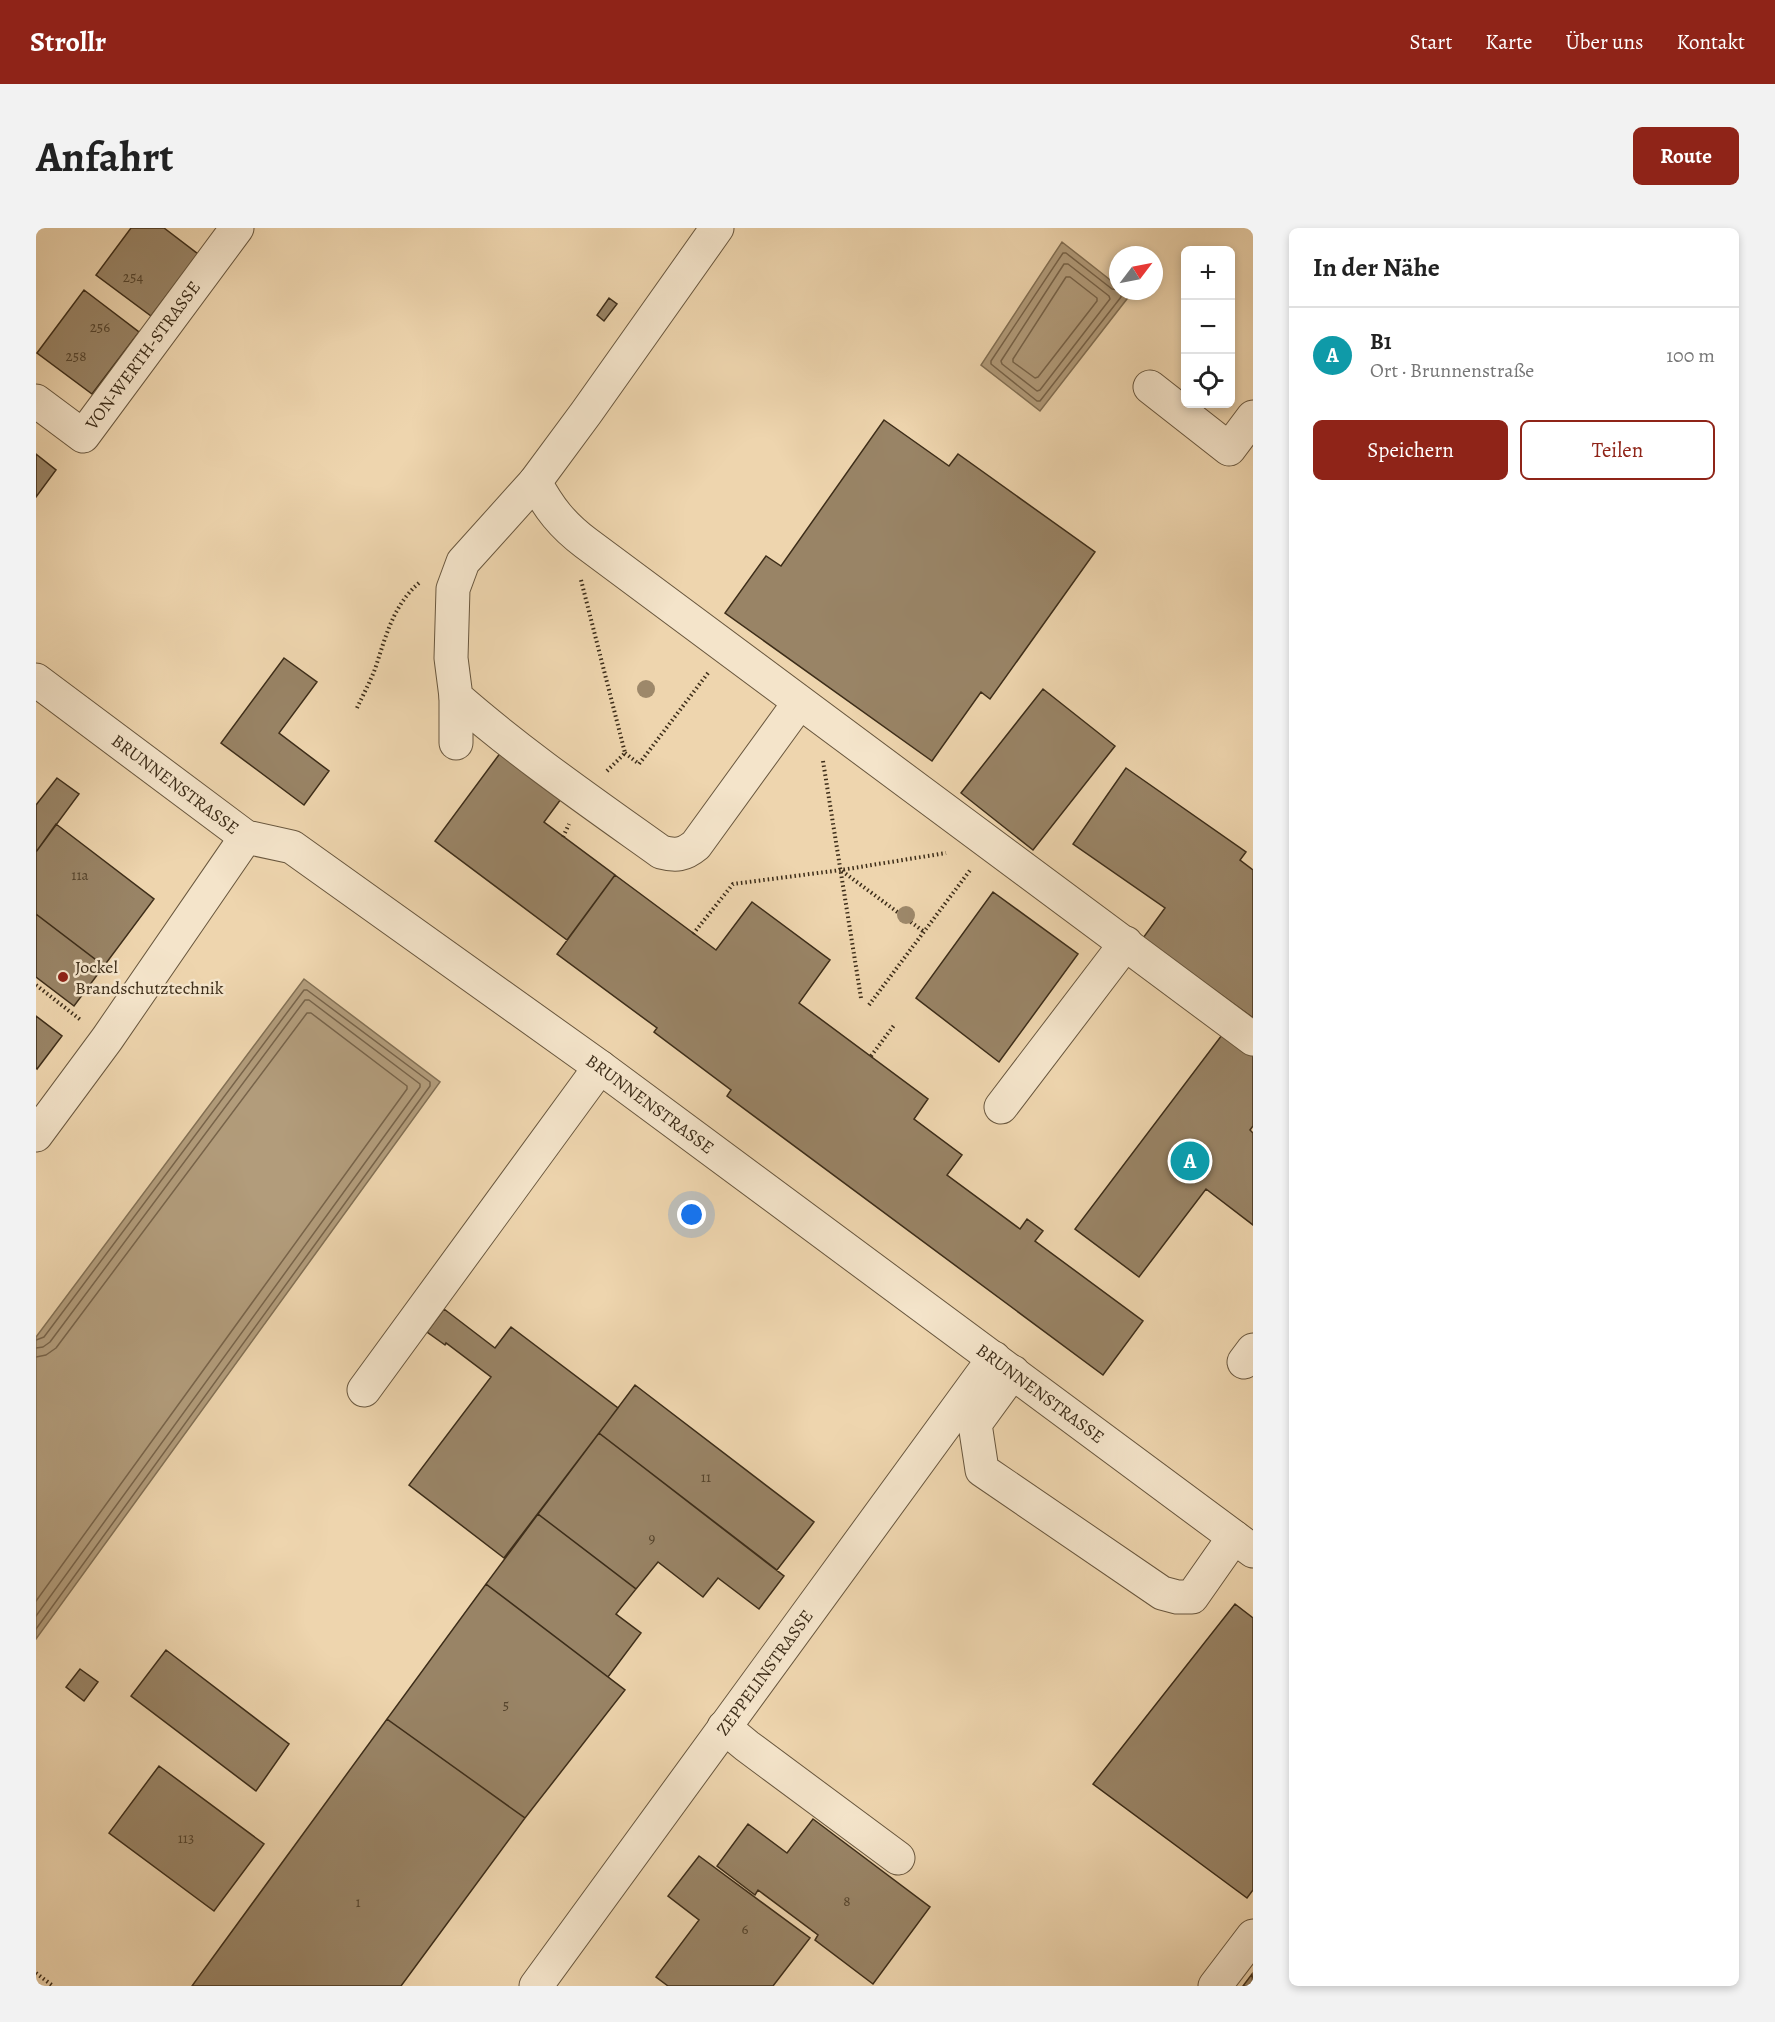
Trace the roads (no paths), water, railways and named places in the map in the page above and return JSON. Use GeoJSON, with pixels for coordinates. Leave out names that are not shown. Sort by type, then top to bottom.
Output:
{"type":"FeatureCollection","features":[{"type":"Feature","properties":{"kind":"street","name":"VON-WERTH-STRASSE"},"geometry":{"type":"LineString","coordinates":[[36,401],[83,436],[237,228]]}},
{"type":"Feature","properties":{"kind":"street"},"geometry":{"type":"LineString","coordinates":[[456,743],[456,697],[451,658],[453,589],[463,562],[535,482],[717,228]]}},
{"type":"Feature","properties":{"kind":"street"},"geometry":{"type":"LineString","coordinates":[[1150,387],[1229,449],[1253,417]]}},
{"type":"Feature","properties":{"kind":"street"},"geometry":{"type":"LineString","coordinates":[[535,482],[548,507],[567,529],[1253,1038]]}},
{"type":"Feature","properties":{"kind":"street","name":"BRUNNENSTRASSE"},"geometry":{"type":"LineString","coordinates":[[36,680],[246,837],[292,847],[600,1067],[1244,1544]]}},
{"type":"Feature","properties":{"kind":"street"},"geometry":{"type":"LineString","coordinates":[[456,697],[494,730],[583,796],[661,852],[673,855],[686,853],[696,845],[807,709]]}},
{"type":"Feature","properties":{"kind":"street"},"geometry":{"type":"LineString","coordinates":[[36,1135],[107,1039],[246,837]]}},
{"type":"Feature","properties":{"kind":"street"},"geometry":{"type":"LineString","coordinates":[[1002,1107],[1126,943]]}},
{"type":"Feature","properties":{"kind":"street"},"geometry":{"type":"LineString","coordinates":[[364,1390],[600,1067]]}},
{"type":"Feature","properties":{"kind":"street"},"geometry":{"type":"LineString","coordinates":[[1003,1365],[975,1424],[982,1470],[1162,1593],[1177,1597],[1192,1597],[1244,1544]]}},
{"type":"Feature","properties":{"kind":"street","name":"ZEPPELINSTRASSE"},"geometry":{"type":"LineString","coordinates":[[536,1986],[724,1727],[1003,1365]]}},
{"type":"Feature","properties":{"kind":"street"},"geometry":{"type":"LineString","coordinates":[[724,1727],[898,1858]]}},
{"type":"Feature","properties":{"kind":"street"},"geometry":{"type":"LineString","coordinates":[[1215,1986],[1253,1935]]}},
{"type":"Feature","properties":{"kind":"water"},"geometry":{"type":"Polygon","coordinates":[[[1062,242],[1109,279],[1109,300],[1126,300],[1040,411],[981,365],[1062,242]]]}},
{"type":"Feature","properties":{"kind":"water"},"geometry":{"type":"Polygon","coordinates":[[[304,979],[440,1082],[36,1639],[36,1337],[304,979]]]}},
{"type":"Feature","properties":{"kind":"place","name":"Jockel Brandschutztechnik"},"geometry":{"type":"Point","coordinates":[63,977]}},
{"type":"Feature","properties":{"kind":"place","name":"B1"},"geometry":{"type":"Point","coordinates":[1190,1161]}}]}
